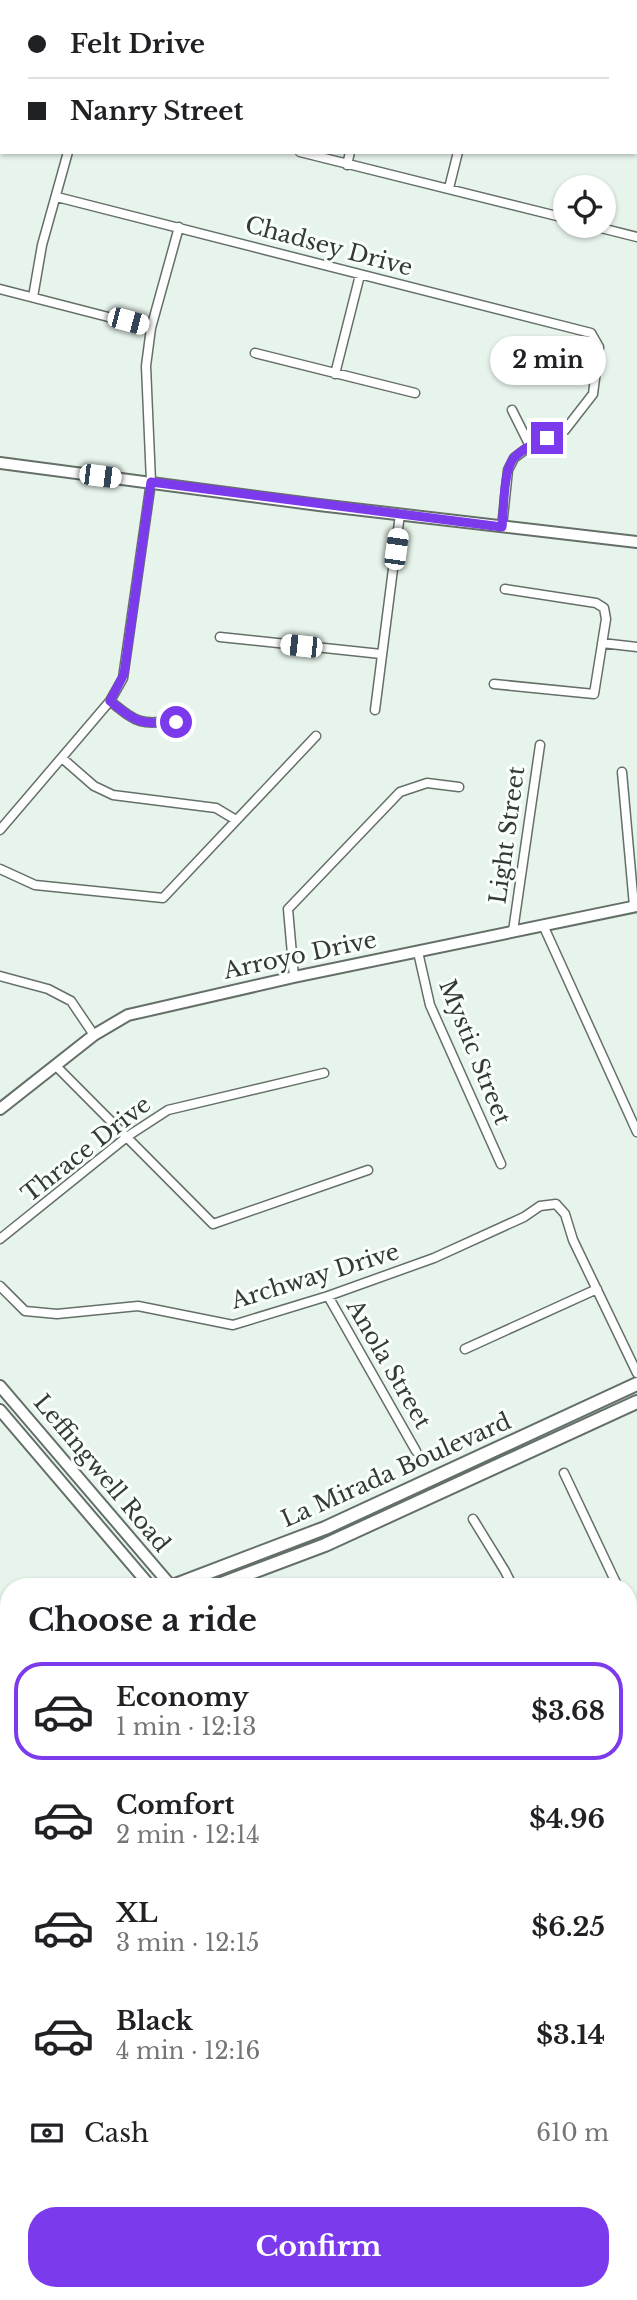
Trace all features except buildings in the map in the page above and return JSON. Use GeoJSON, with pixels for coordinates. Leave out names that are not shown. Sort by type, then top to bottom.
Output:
{"type":"FeatureCollection","features":[{"type":"Feature","properties":{"kind":"main road"},"geometry":{"type":"LineString","coordinates":[[0,463],[637,542]]}},
{"type":"Feature","properties":{"kind":"main road","name":"Arroyo Drive"},"geometry":{"type":"LineString","coordinates":[[0,1110],[94,1035],[128,1015],[293,977],[635,906]]}},
{"type":"Feature","properties":{"kind":"main road","name":"La Mirada Boulevard"},"geometry":{"type":"LineString","coordinates":[[194,1578],[325,1528],[637,1384]]}},
{"type":"Feature","properties":{"kind":"main road","name":"Leffingwell Road"},"geometry":{"type":"LineString","coordinates":[[0,1386],[163,1578]]}},
{"type":"Feature","properties":{"kind":"main road","name":"La Mirada Boulevard"},"geometry":{"type":"LineString","coordinates":[[237,1578],[326,1545],[637,1402]]}},
{"type":"Feature","properties":{"kind":"main road","name":"Leffingwell Road"},"geometry":{"type":"LineString","coordinates":[[0,1410],[143,1578]]}},
{"type":"Feature","properties":{"kind":"street"},"geometry":{"type":"LineString","coordinates":[[33,297],[42,246],[68,154]]}},
{"type":"Feature","properties":{"kind":"street"},"geometry":{"type":"LineString","coordinates":[[307,154],[553,216]]}},
{"type":"Feature","properties":{"kind":"street"},"geometry":{"type":"LineString","coordinates":[[347,165],[350,154]]}},
{"type":"Feature","properties":{"kind":"street"},"geometry":{"type":"LineString","coordinates":[[449,188],[458,154]]}},
{"type":"Feature","properties":{"kind":"street","name":"Chadsey Drive"},"geometry":{"type":"LineString","coordinates":[[57,197],[591,333],[600,347],[593,394],[565,430],[530,446]]}},
{"type":"Feature","properties":{"kind":"street"},"geometry":{"type":"LineString","coordinates":[[0,830],[110,701],[124,674],[151,482],[146,366],[151,328],[179,227]]}},
{"type":"Feature","properties":{"kind":"street"},"geometry":{"type":"LineString","coordinates":[[616,232],[637,237]]}},
{"type":"Feature","properties":{"kind":"street"},"geometry":{"type":"LineString","coordinates":[[335,374],[360,275]]}},
{"type":"Feature","properties":{"kind":"street"},"geometry":{"type":"LineString","coordinates":[[0,289],[151,328]]}},
{"type":"Feature","properties":{"kind":"street"},"geometry":{"type":"LineString","coordinates":[[255,353],[415,393]]}},
{"type":"Feature","properties":{"kind":"street"},"geometry":{"type":"LineString","coordinates":[[502,527],[508,470],[514,458],[530,446],[512,410]]}},
{"type":"Feature","properties":{"kind":"street"},"geometry":{"type":"LineString","coordinates":[[375,710],[400,514]]}},
{"type":"Feature","properties":{"kind":"street"},"geometry":{"type":"LineString","coordinates":[[494,684],[594,694],[606,619],[604,608],[596,603],[505,589]]}},
{"type":"Feature","properties":{"kind":"street"},"geometry":{"type":"LineString","coordinates":[[220,637],[381,654]]}},
{"type":"Feature","properties":{"kind":"street"},"geometry":{"type":"LineString","coordinates":[[602,643],[637,647]]}},
{"type":"Feature","properties":{"kind":"street"},"geometry":{"type":"LineString","coordinates":[[110,701],[135,721],[176,722]]}},
{"type":"Feature","properties":{"kind":"street"},"geometry":{"type":"LineString","coordinates":[[0,869],[35,885],[163,898],[316,736]]}},
{"type":"Feature","properties":{"kind":"street","name":"Light Street"},"geometry":{"type":"LineString","coordinates":[[513,931],[540,745]]}},
{"type":"Feature","properties":{"kind":"street"},"geometry":{"type":"LineString","coordinates":[[62,758],[94,786],[113,795],[216,808],[236,820]]}},
{"type":"Feature","properties":{"kind":"street"},"geometry":{"type":"LineString","coordinates":[[622,772],[635,906]]}},
{"type":"Feature","properties":{"kind":"street"},"geometry":{"type":"LineString","coordinates":[[293,977],[288,909],[400,792],[428,783],[460,787]]}},
{"type":"Feature","properties":{"kind":"street"},"geometry":{"type":"LineString","coordinates":[[543,925],[637,1132]]}},
{"type":"Feature","properties":{"kind":"street","name":"Mystic Street"},"geometry":{"type":"LineString","coordinates":[[418,952],[430,1005],[501,1164]]}},
{"type":"Feature","properties":{"kind":"street"},"geometry":{"type":"LineString","coordinates":[[0,976],[48,989],[71,1001],[94,1035]]}},
{"type":"Feature","properties":{"kind":"street"},"geometry":{"type":"LineString","coordinates":[[55,1066],[128,1136],[213,1224],[368,1170]]}},
{"type":"Feature","properties":{"kind":"street","name":"Thrace Drive"},"geometry":{"type":"LineString","coordinates":[[0,1239],[128,1136],[168,1110],[324,1073]]}},
{"type":"Feature","properties":{"kind":"street","name":"Archway Drive"},"geometry":{"type":"LineString","coordinates":[[0,1286],[25,1311],[57,1314],[138,1306],[233,1325],[328,1296],[434,1258],[524,1217],[540,1206],[556,1204],[565,1214],[573,1240],[597,1289]]}},
{"type":"Feature","properties":{"kind":"street"},"geometry":{"type":"LineString","coordinates":[[465,1349],[597,1289],[636,1368]]}},
{"type":"Feature","properties":{"kind":"street","name":"Anola Street"},"geometry":{"type":"LineString","coordinates":[[328,1296],[416,1451]]}},
{"type":"Feature","properties":{"kind":"street"},"geometry":{"type":"LineString","coordinates":[[564,1473],[614,1578]]}},
{"type":"Feature","properties":{"kind":"street"},"geometry":{"type":"LineString","coordinates":[[472,1520],[508,1578]]}},
{"type":"Feature","properties":{"kind":"route"},"geometry":{"type":"LineString","coordinates":[[176,722],[135,721],[110,701],[124,674],[145,540],[151,482],[502,527],[508,470],[514,458],[547,438]]}}]}
